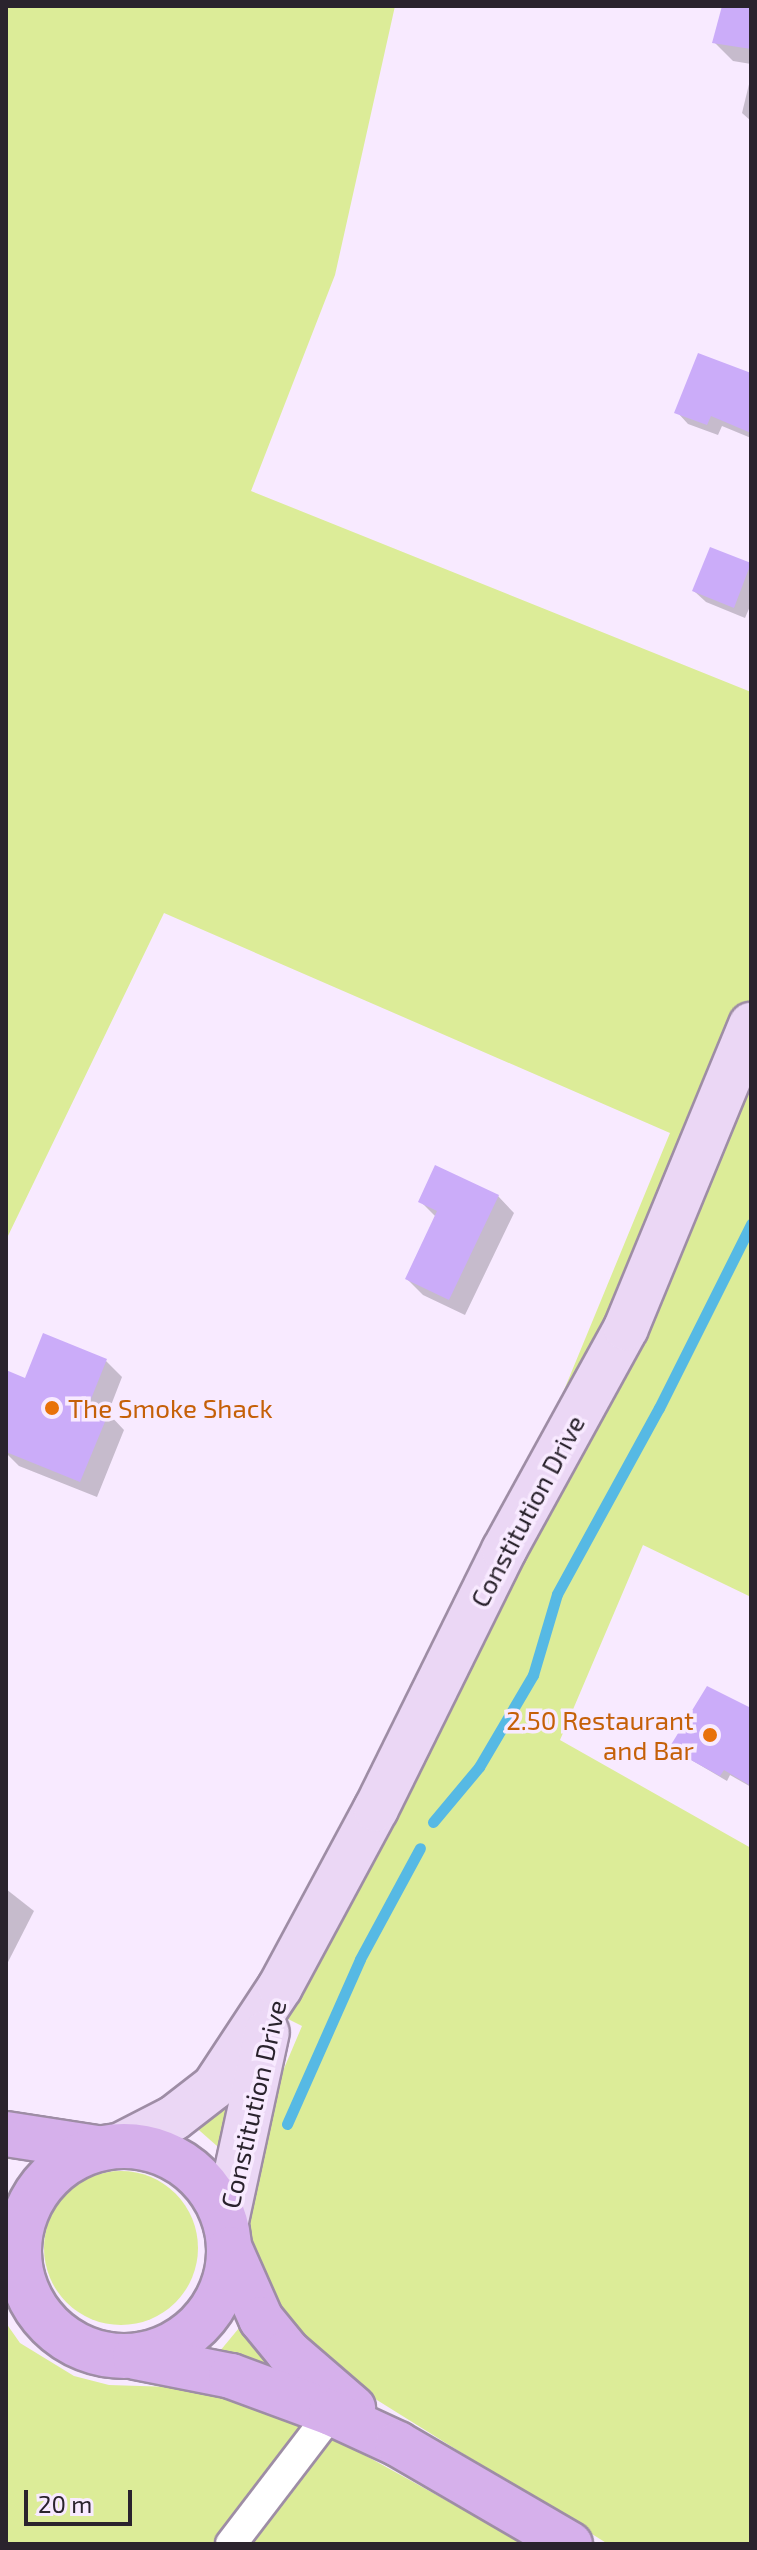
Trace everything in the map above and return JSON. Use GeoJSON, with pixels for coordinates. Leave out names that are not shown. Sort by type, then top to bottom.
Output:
{"type":"FeatureCollection","features":[{"type":"Feature","properties":{"kind":"main road","name":"Constitution Drive"},"geometry":{"type":"LineString","coordinates":[[109,2146],[174,2118],[214,2087],[280,1987],[376,1809],[504,1550],[626,1328],[751,1025]]}},
{"type":"Feature","properties":{"kind":"main road","name":"Constitution Drive"},"geometry":{"type":"LineString","coordinates":[[228,2235],[246,2112],[280,1987]]}},
{"type":"Feature","properties":{"kind":"main road"},"geometry":{"type":"LineString","coordinates":[[6,2134],[155,2150],[186,2165],[210,2190],[261,2319],[288,2352],[398,2444]]}},
{"type":"Feature","properties":{"kind":"main road"},"geometry":{"type":"LineString","coordinates":[[109,2146],[66,2162],[42,2185],[31,2204],[18,2246],[14,2265],[36,2311],[61,2336],[92,2351],[231,2376],[331,2413],[398,2444],[570,2544]]}},
{"type":"Feature","properties":{"kind":"main road"},"geometry":{"type":"LineString","coordinates":[[127,2356],[159,2350],[188,2334],[216,2301],[225,2281],[228,2235]]}},
{"type":"Feature","properties":{"kind":"street"},"geometry":{"type":"LineString","coordinates":[[231,2544],[331,2413]]}},
{"type":"Feature","properties":{"kind":"green space"},"geometry":{"type":"Polygon","coordinates":[[[6,6],[395,6],[335,275],[251,491],[751,692],[751,1597],[643,1545],[560,1740],[751,1848],[751,2544],[608,2544],[324,2367],[288,2332],[257,2266],[249,2225],[251,2186],[277,2085],[302,2026],[256,2003],[508,1526],[670,1133],[164,913],[6,1240],[6,6]]]}},
{"type":"Feature","properties":{"kind":"green space"},"geometry":{"type":"Polygon","coordinates":[[[251,2070],[225,2153],[192,2124],[251,2070]]]}},
{"type":"Feature","properties":{"kind":"green space"},"geometry":{"type":"Polygon","coordinates":[[[121,2171],[151,2177],[176,2193],[192,2218],[198,2248],[192,2278],[176,2303],[151,2319],[121,2325],[91,2319],[66,2303],[50,2278],[44,2248],[50,2218],[66,2193],[91,2177],[121,2171]]]}},
{"type":"Feature","properties":{"kind":"green space"},"geometry":{"type":"Polygon","coordinates":[[[244,2322],[302,2385],[215,2357],[244,2322]]]}},
{"type":"Feature","properties":{"kind":"green space"},"geometry":{"type":"Polygon","coordinates":[[[6,2323],[20,2343],[74,2376],[109,2385],[203,2388],[305,2422],[525,2544],[6,2544],[6,2323]]]}},
{"type":"Feature","properties":{"kind":"building"},"geometry":{"type":"Polygon","coordinates":[[[722,6],[751,6],[751,49],[712,43],[722,6]]]}},
{"type":"Feature","properties":{"kind":"building"},"geometry":{"type":"Polygon","coordinates":[[[698,353],[751,373],[751,433],[711,416],[707,425],[674,413],[698,353]]]}},
{"type":"Feature","properties":{"kind":"building"},"geometry":{"type":"Polygon","coordinates":[[[710,547],[751,563],[734,608],[692,591],[710,547]]]}},
{"type":"Feature","properties":{"kind":"building"},"geometry":{"type":"Polygon","coordinates":[[[435,1165],[499,1195],[449,1300],[405,1279],[437,1211],[418,1202],[435,1165]]]}},
{"type":"Feature","properties":{"kind":"building","name":"The Smoke Shack"},"geometry":{"type":"Polygon","coordinates":[[[43,1333],[107,1359],[89,1404],[109,1412],[80,1482],[6,1452],[6,1370],[25,1378],[43,1333]]]}},
{"type":"Feature","properties":{"kind":"building","name":"2.50 Restaurant and Bar"},"geometry":{"type":"Polygon","coordinates":[[[707,1686],[751,1708],[751,1786],[724,1770],[720,1776],[669,1748],[707,1686]]]}},
{"type":"Feature","properties":{"kind":"waterway"},"geometry":{"type":"LineString","coordinates":[[433,1822],[479,1767],[533,1675],[557,1594],[659,1408],[751,1224]]}},
{"type":"Feature","properties":{"kind":"waterway"},"geometry":{"type":"LineString","coordinates":[[287,2124],[360,1959],[420,1848]]}},
{"type":"Feature","properties":{"kind":"place","name":"The Smoke Shack"},"geometry":{"type":"Point","coordinates":[52,1408]}},
{"type":"Feature","properties":{"kind":"place","name":"2.50 Restaurant and Bar"},"geometry":{"type":"Point","coordinates":[710,1735]}}]}
